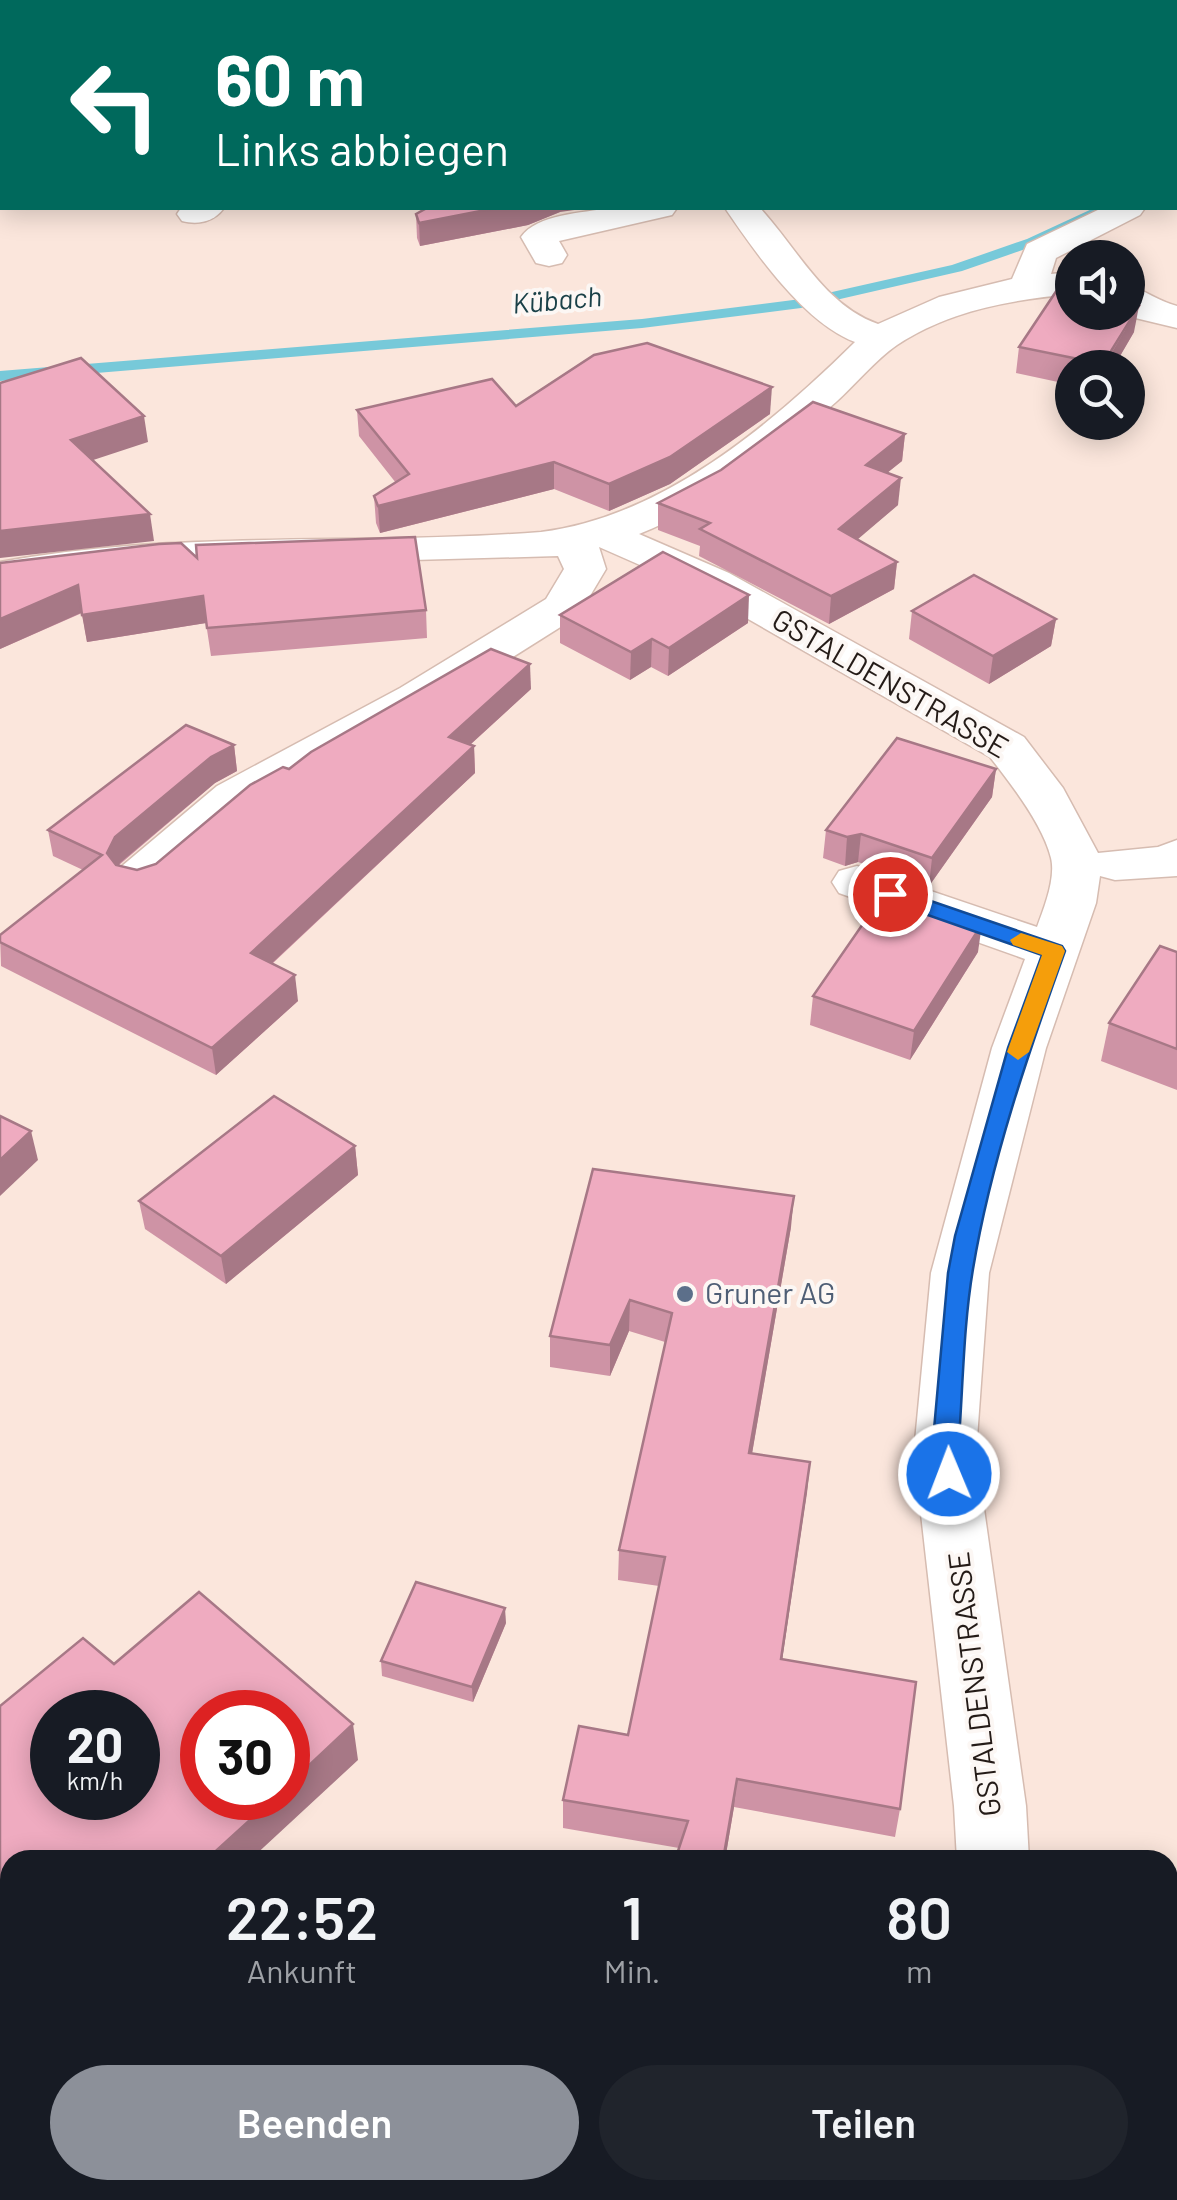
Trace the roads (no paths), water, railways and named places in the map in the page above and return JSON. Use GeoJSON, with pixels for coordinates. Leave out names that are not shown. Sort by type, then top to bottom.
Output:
{"type":"FeatureCollection","features":[{"type":"Feature","properties":{"kind":"street"},"geometry":{"type":"LineString","coordinates":[[549,255],[539,237],[563,227],[650,210]]}},
{"type":"Feature","properties":{"kind":"street"},"geometry":{"type":"LineString","coordinates":[[1028,287],[1040,252],[1124,210]]}},
{"type":"Feature","properties":{"kind":"street"},"geometry":{"type":"LineString","coordinates":[[759,211],[816,302],[853,331],[882,338]]}},
{"type":"Feature","properties":{"kind":"street"},"geometry":{"type":"LineString","coordinates":[[0,575],[52,564],[138,554],[402,550],[587,536],[676,500],[728,468],[842,377],[882,338],[949,304],[1055,285]]}},
{"type":"Feature","properties":{"kind":"street"},"geometry":{"type":"LineString","coordinates":[[1145,309],[1177,317]]}},
{"type":"Feature","properties":{"kind":"street"},"geometry":{"type":"LineString","coordinates":[[140,877],[234,797],[416,698],[563,607],[585,569],[587,536]]}},
{"type":"Feature","properties":{"kind":"street","name":"GSTALDENSTRASSE"},"geometry":{"type":"LineString","coordinates":[[587,536],[714,582],[1007,747],[1039,788],[1077,860],[1072,904],[1019,1048],[960,1273],[945,1452],[992,1850]]}},
{"type":"Feature","properties":{"kind":"street"},"geometry":{"type":"LineString","coordinates":[[1115,864],[1175,865]]}},
{"type":"Feature","properties":{"kind":"street"},"geometry":{"type":"LineString","coordinates":[[857,882],[1054,951]]}},
{"type":"Feature","properties":{"kind":"waterway","name":"Kübach"},"geometry":{"type":"LineString","coordinates":[[0,376],[642,323],[801,304],[957,268],[1032,242],[1100,210]]}},
{"type":"Feature","properties":{"kind":"place","name":"Gruner AG"},"geometry":{"type":"Point","coordinates":[685,1294]}}]}
